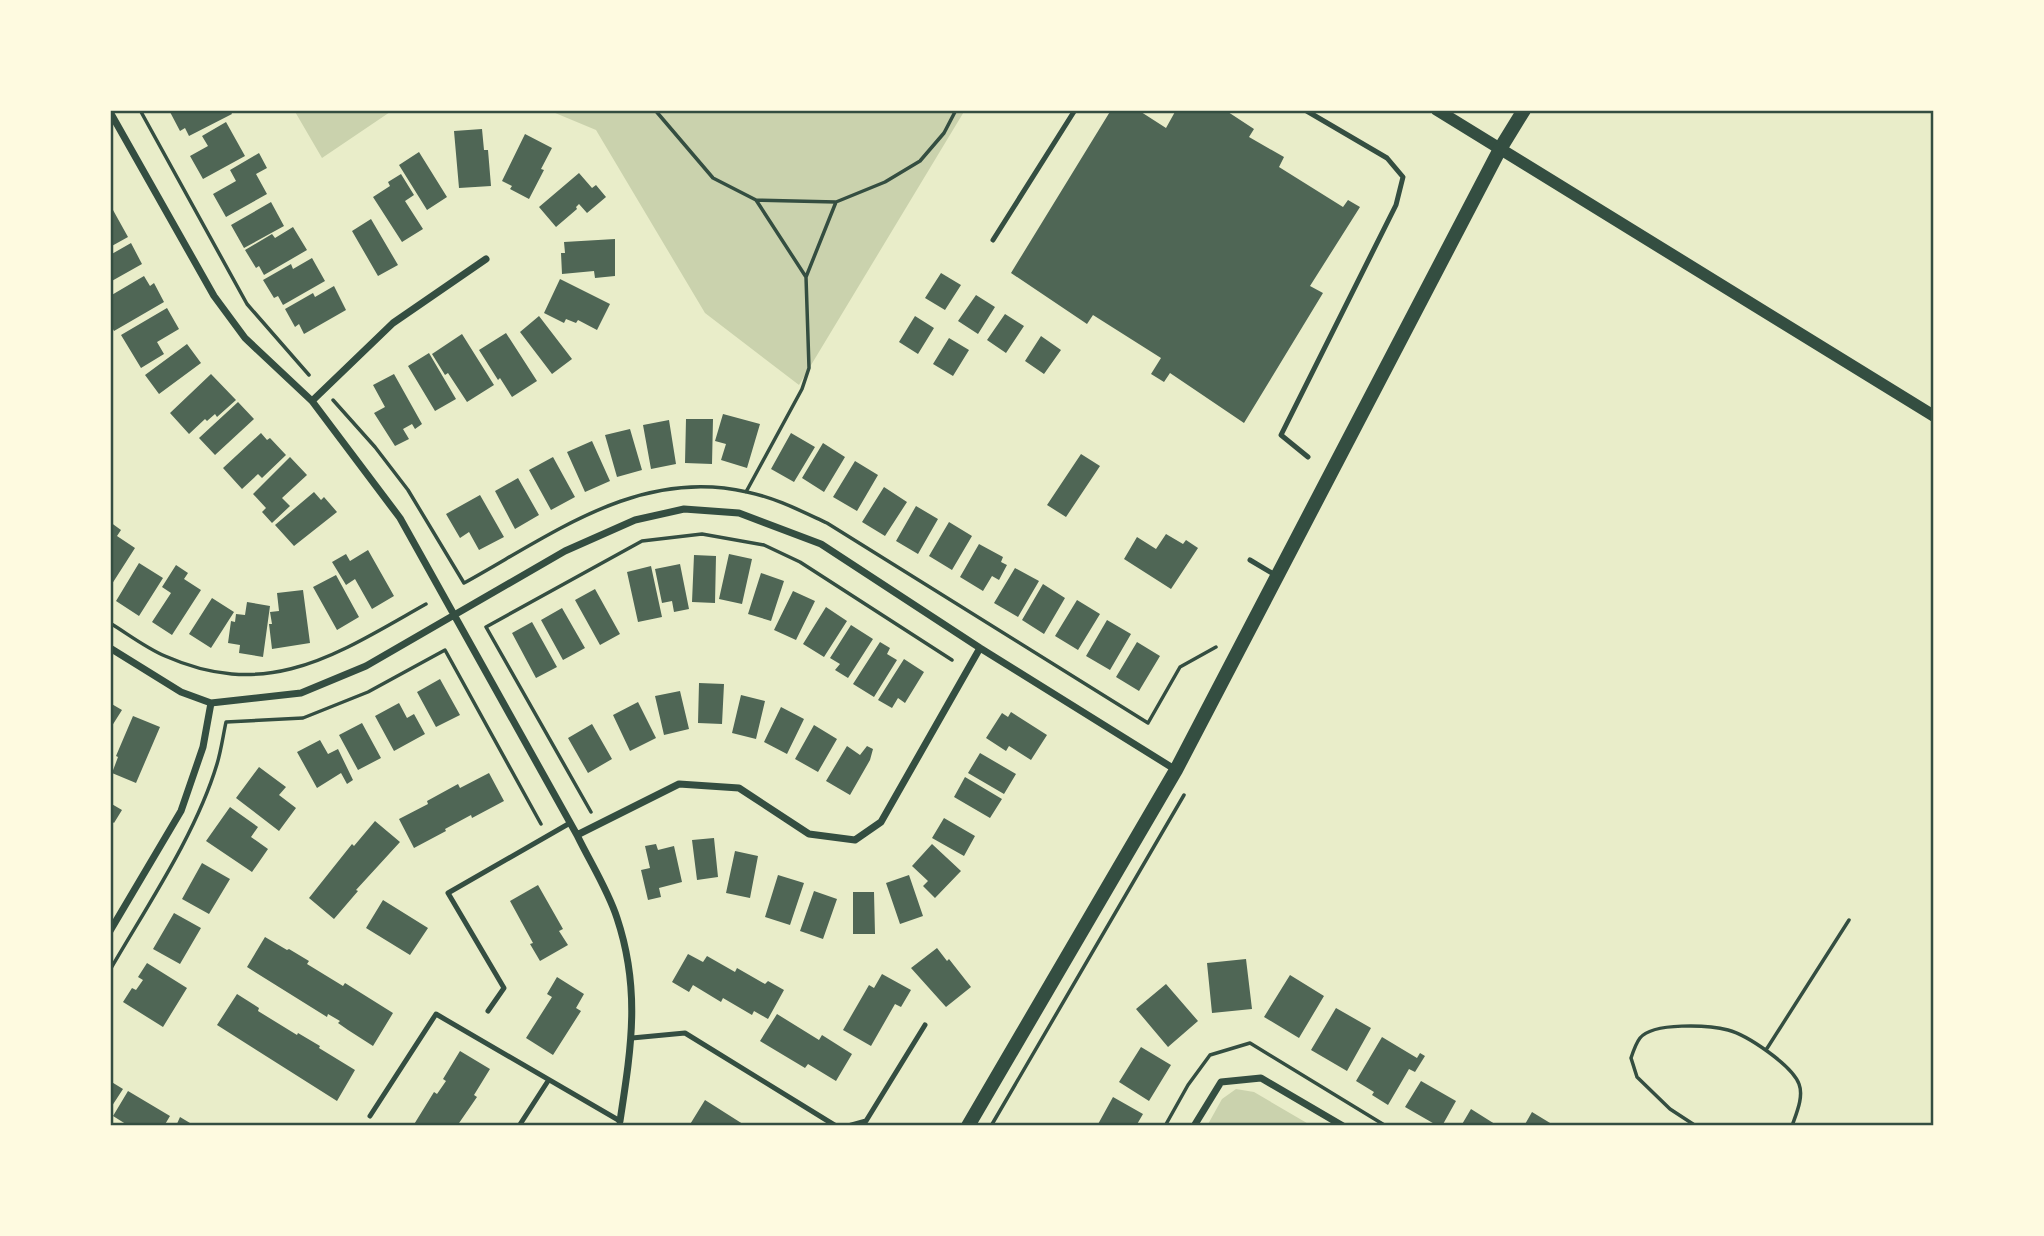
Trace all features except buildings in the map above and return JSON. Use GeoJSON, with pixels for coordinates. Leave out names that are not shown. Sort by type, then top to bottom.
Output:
{"type":"FeatureCollection","features":[{"type":"Feature","properties":{"kind":"main road"},"geometry":{"type":"LineString","coordinates":[[968,1126],[1176,770],[1500,149],[1524,110]]}},
{"type":"Feature","properties":{"kind":"street"},"geometry":{"type":"LineString","coordinates":[[1437,110],[1934,416]]}},
{"type":"Feature","properties":{"kind":"street"},"geometry":{"type":"LineString","coordinates":[[110,111],[214,296],[245,338],[312,401],[400,518],[577,835],[617,916],[631,971],[632,1038],[620,1121]]}},
{"type":"Feature","properties":{"kind":"street"},"geometry":{"type":"LineString","coordinates":[[312,401],[393,323],[486,259]]}},
{"type":"Feature","properties":{"kind":"street"},"geometry":{"type":"LineString","coordinates":[[110,648],[181,692],[211,703],[301,693],[366,666],[565,551],[635,520],[684,509],[739,513],[821,544],[980,648],[1176,770]]}},
{"type":"Feature","properties":{"kind":"street"},"geometry":{"type":"LineString","coordinates":[[577,835],[679,784],[739,788],[809,834],[855,840],[881,822],[980,648]]}},
{"type":"Feature","properties":{"kind":"street"},"geometry":{"type":"LineString","coordinates":[[110,930],[181,811],[203,747],[211,703]]}},
{"type":"Feature","properties":{"kind":"street"},"geometry":{"type":"LineString","coordinates":[[1194,1126],[1221,1082],[1261,1077],[1343,1126]]}},
{"type":"Feature","properties":{"kind":"lane"},"geometry":{"type":"LineString","coordinates":[[993,240],[1075,110]]}},
{"type":"Feature","properties":{"kind":"lane"},"geometry":{"type":"LineString","coordinates":[[1305,110],[1387,158],[1403,177],[1396,205],[1281,435],[1308,457]]}},
{"type":"Feature","properties":{"kind":"lane"},"geometry":{"type":"LineString","coordinates":[[1250,560],[1278,576]]}},
{"type":"Feature","properties":{"kind":"lane"},"geometry":{"type":"LineString","coordinates":[[488,1011],[504,988],[449,892],[570,823]]}},
{"type":"Feature","properties":{"kind":"lane"},"geometry":{"type":"LineString","coordinates":[[370,1116],[436,1014],[620,1121]]}},
{"type":"Feature","properties":{"kind":"lane"},"geometry":{"type":"LineString","coordinates":[[848,1126],[866,1121],[925,1025]]}},
{"type":"Feature","properties":{"kind":"lane"},"geometry":{"type":"LineString","coordinates":[[632,1038],[685,1033],[836,1126]]}},
{"type":"Feature","properties":{"kind":"lane"},"geometry":{"type":"LineString","coordinates":[[519,1126],[548,1081]]}},
{"type":"Feature","properties":{"kind":"path"},"geometry":{"type":"LineString","coordinates":[[140,110],[247,304],[309,375]]}},
{"type":"Feature","properties":{"kind":"path"},"geometry":{"type":"LineString","coordinates":[[655,110],[713,178],[756,200],[835,202],[885,182],[920,161],[944,133],[956,110]]}},
{"type":"Feature","properties":{"kind":"path"},"geometry":{"type":"LineString","coordinates":[[756,200],[806,276]]}},
{"type":"Feature","properties":{"kind":"path"},"geometry":{"type":"LineString","coordinates":[[746,492],[803,389],[809,368],[806,276],[835,202]]}},
{"type":"Feature","properties":{"kind":"path"},"geometry":{"type":"LineString","coordinates":[[332,398],[408,490],[464,583],[593,511],[628,497],[659,489],[696,486],[746,492],[782,502],[827,523],[1148,723],[1180,667],[1216,647]]}},
{"type":"Feature","properties":{"kind":"path"},"geometry":{"type":"LineString","coordinates":[[591,812],[486,627],[642,541],[702,534],[764,545],[800,562],[953,660]]}},
{"type":"Feature","properties":{"kind":"path"},"geometry":{"type":"LineString","coordinates":[[110,622],[163,655],[195,668],[226,674],[262,676],[313,664],[343,651],[426,604]]}},
{"type":"Feature","properties":{"kind":"path"},"geometry":{"type":"LineString","coordinates":[[110,970],[186,837],[204,800],[217,764],[226,722],[303,718],[369,692],[445,650],[541,824]]}},
{"type":"Feature","properties":{"kind":"path"},"geometry":{"type":"LineString","coordinates":[[992,1126],[1184,795]]}},
{"type":"Feature","properties":{"kind":"path"},"geometry":{"type":"LineString","coordinates":[[1766,1050],[1849,920]]}},
{"type":"Feature","properties":{"kind":"path"},"geometry":{"type":"LineString","coordinates":[[1696,1126],[1670,1109],[1637,1077],[1631,1058],[1640,1037],[1655,1029],[1692,1026],[1729,1030],[1766,1050],[1787,1068],[1799,1085],[1800,1104],[1792,1126]]}},
{"type":"Feature","properties":{"kind":"green space"},"geometry":{"type":"Polygon","coordinates":[[[294,110],[393,110],[322,158],[294,110]]]}},
{"type":"Feature","properties":{"kind":"green space"},"geometry":{"type":"Polygon","coordinates":[[[548,110],[965,110],[799,385],[705,313],[596,130],[548,110]]]}},
{"type":"Feature","properties":{"kind":"green space"},"geometry":{"type":"Polygon","coordinates":[[[1236,1089],[1254,1092],[1312,1126],[1207,1126],[1222,1099],[1236,1089]]]}}]}
